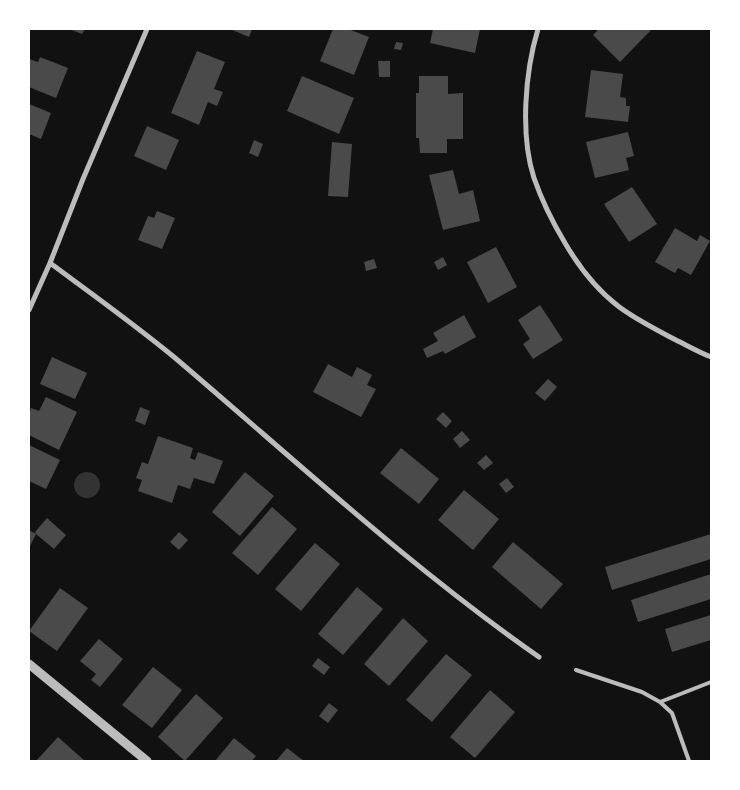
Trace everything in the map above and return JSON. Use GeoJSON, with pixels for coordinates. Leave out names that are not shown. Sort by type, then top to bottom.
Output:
{"type":"FeatureCollection","features":[{"type":"Feature","properties":{"kind":"street"},"geometry":{"type":"LineString","coordinates":[[29,310],[147,29]]}},
{"type":"Feature","properties":{"kind":"street"},"geometry":{"type":"LineString","coordinates":[[538,29],[530,59],[527,82],[526,131],[534,177],[554,226],[582,269],[618,306],[644,323],[711,357]]}},
{"type":"Feature","properties":{"kind":"street"},"geometry":{"type":"LineString","coordinates":[[50,262],[172,356],[384,537],[492,624],[539,657]]}},
{"type":"Feature","properties":{"kind":"street"},"geometry":{"type":"LineString","coordinates":[[29,664],[146,761]]}},
{"type":"Feature","properties":{"kind":"lane"},"geometry":{"type":"LineString","coordinates":[[576,670],[642,692],[660,702],[672,713],[689,761]]}},
{"type":"Feature","properties":{"kind":"lane"},"geometry":{"type":"LineString","coordinates":[[660,702],[711,682]]}},
{"type":"Feature","properties":{"kind":"shaded area"},"geometry":{"type":"Polygon","coordinates":[[[87,472],[96,476],[100,485],[96,494],[87,498],[78,494],[74,485],[78,476],[87,472]]]}},
{"type":"Feature","properties":{"kind":"building"},"geometry":{"type":"Polygon","coordinates":[[[69,29],[85,29],[82,34],[69,29]]]}},
{"type":"Feature","properties":{"kind":"building"},"geometry":{"type":"Polygon","coordinates":[[[230,29],[252,29],[249,37],[230,29]]]}},
{"type":"Feature","properties":{"kind":"building"},"geometry":{"type":"Polygon","coordinates":[[[333,29],[348,29],[369,37],[354,75],[320,61],[333,29]]]}},
{"type":"Feature","properties":{"kind":"building"},"geometry":{"type":"Polygon","coordinates":[[[433,29],[480,29],[475,53],[430,43],[433,29]]]}},
{"type":"Feature","properties":{"kind":"building"},"geometry":{"type":"Polygon","coordinates":[[[599,29],[652,29],[620,62],[593,35],[599,29]]]}},
{"type":"Feature","properties":{"kind":"building"},"geometry":{"type":"Polygon","coordinates":[[[396,42],[403,43],[401,50],[394,49],[396,42]]]}},
{"type":"Feature","properties":{"kind":"building"},"geometry":{"type":"Polygon","coordinates":[[[197,51],[225,62],[214,89],[223,92],[217,106],[208,102],[199,125],[171,113],[197,51]]]}},
{"type":"Feature","properties":{"kind":"building"},"geometry":{"type":"Polygon","coordinates":[[[40,57],[68,68],[56,98],[29,87],[29,59],[38,62],[40,57]]]}},
{"type":"Feature","properties":{"kind":"building"},"geometry":{"type":"Polygon","coordinates":[[[378,61],[390,61],[390,77],[379,77],[378,61]]]}},
{"type":"Feature","properties":{"kind":"building"},"geometry":{"type":"Polygon","coordinates":[[[591,70],[623,74],[620,97],[626,98],[626,106],[630,106],[628,122],[585,117],[591,70]]]}},
{"type":"Feature","properties":{"kind":"building"},"geometry":{"type":"Polygon","coordinates":[[[302,76],[354,98],[339,134],[287,111],[302,76]]]}},
{"type":"Feature","properties":{"kind":"building"},"geometry":{"type":"Polygon","coordinates":[[[419,76],[448,76],[448,94],[463,93],[463,139],[447,139],[447,153],[420,153],[419,138],[416,138],[416,93],[419,93],[419,76]]]}},
{"type":"Feature","properties":{"kind":"building"},"geometry":{"type":"Polygon","coordinates":[[[29,104],[51,113],[41,139],[29,134],[29,104]]]}},
{"type":"Feature","properties":{"kind":"building"},"geometry":{"type":"Polygon","coordinates":[[[147,126],[179,140],[166,170],[134,156],[147,126]]]}},
{"type":"Feature","properties":{"kind":"building"},"geometry":{"type":"Polygon","coordinates":[[[628,132],[634,156],[626,158],[629,170],[595,178],[586,142],[628,132]]]}},
{"type":"Feature","properties":{"kind":"building"},"geometry":{"type":"Polygon","coordinates":[[[254,140],[263,144],[258,157],[249,153],[254,140]]]}},
{"type":"Feature","properties":{"kind":"building"},"geometry":{"type":"Polygon","coordinates":[[[332,142],[352,144],[348,197],[328,196],[332,142]]]}},
{"type":"Feature","properties":{"kind":"building"},"geometry":{"type":"Polygon","coordinates":[[[453,170],[459,194],[473,190],[480,221],[443,230],[429,175],[453,170]]]}},
{"type":"Feature","properties":{"kind":"building"},"geometry":{"type":"Polygon","coordinates":[[[632,187],[657,224],[629,242],[604,204],[632,187]]]}},
{"type":"Feature","properties":{"kind":"building"},"geometry":{"type":"Polygon","coordinates":[[[157,211],[175,218],[162,249],[138,240],[148,216],[154,218],[157,211]]]}},
{"type":"Feature","properties":{"kind":"building"},"geometry":{"type":"Polygon","coordinates":[[[675,228],[697,241],[700,235],[710,241],[691,275],[678,268],[675,273],[655,262],[675,228]]]}},
{"type":"Feature","properties":{"kind":"building"},"geometry":{"type":"Polygon","coordinates":[[[496,247],[517,287],[488,303],[467,262],[496,247]]]}},
{"type":"Feature","properties":{"kind":"building"},"geometry":{"type":"Polygon","coordinates":[[[443,257],[447,265],[438,270],[434,262],[443,257]]]}},
{"type":"Feature","properties":{"kind":"building"},"geometry":{"type":"Polygon","coordinates":[[[374,259],[377,268],[366,271],[364,262],[374,259]]]}},
{"type":"Feature","properties":{"kind":"building"},"geometry":{"type":"Polygon","coordinates":[[[540,305],[563,340],[533,359],[523,344],[530,339],[518,320],[540,305]]]}},
{"type":"Feature","properties":{"kind":"building"},"geometry":{"type":"Polygon","coordinates":[[[464,315],[476,337],[445,354],[443,351],[427,358],[423,349],[438,341],[433,333],[464,315]]]}},
{"type":"Feature","properties":{"kind":"building"},"geometry":{"type":"Polygon","coordinates":[[[52,357],[87,373],[75,399],[40,384],[52,357]]]}},
{"type":"Feature","properties":{"kind":"building"},"geometry":{"type":"Polygon","coordinates":[[[328,364],[352,377],[357,367],[372,375],[367,385],[376,389],[361,417],[313,392],[328,364]]]}},
{"type":"Feature","properties":{"kind":"building"},"geometry":{"type":"Polygon","coordinates":[[[548,379],[557,387],[545,401],[535,393],[548,379]]]}},
{"type":"Feature","properties":{"kind":"building"},"geometry":{"type":"Polygon","coordinates":[[[46,397],[77,412],[59,450],[29,435],[29,414],[31,408],[39,411],[46,397]]]}},
{"type":"Feature","properties":{"kind":"building"},"geometry":{"type":"Polygon","coordinates":[[[140,407],[150,411],[145,425],[135,421],[140,407]]]}},
{"type":"Feature","properties":{"kind":"building"},"geometry":{"type":"Polygon","coordinates":[[[443,412],[452,421],[446,428],[436,419],[443,412]]]}},
{"type":"Feature","properties":{"kind":"building"},"geometry":{"type":"Polygon","coordinates":[[[462,431],[470,440],[460,448],[453,439],[462,431]]]}},
{"type":"Feature","properties":{"kind":"building"},"geometry":{"type":"Polygon","coordinates":[[[158,436],[193,448],[190,458],[195,460],[198,452],[223,461],[214,484],[194,478],[190,489],[178,485],[172,503],[138,491],[142,480],[136,478],[142,462],[148,464],[158,436]]]}},
{"type":"Feature","properties":{"kind":"building"},"geometry":{"type":"Polygon","coordinates":[[[29,445],[60,460],[46,489],[29,481],[29,445]]]}},
{"type":"Feature","properties":{"kind":"building"},"geometry":{"type":"Polygon","coordinates":[[[401,448],[439,479],[419,504],[380,473],[401,448]]]}},
{"type":"Feature","properties":{"kind":"building"},"geometry":{"type":"Polygon","coordinates":[[[486,455],[493,463],[484,470],[477,463],[486,455]]]}},
{"type":"Feature","properties":{"kind":"building"},"geometry":{"type":"Polygon","coordinates":[[[245,472],[274,496],[240,536],[212,512],[245,472]]]}},
{"type":"Feature","properties":{"kind":"building"},"geometry":{"type":"Polygon","coordinates":[[[507,478],[514,487],[506,493],[499,484],[507,478]]]}},
{"type":"Feature","properties":{"kind":"building"},"geometry":{"type":"Polygon","coordinates":[[[464,490],[499,519],[473,550],[438,520],[464,490]]]}},
{"type":"Feature","properties":{"kind":"building"},"geometry":{"type":"Polygon","coordinates":[[[272,507],[297,529],[258,575],[232,553],[272,507]]]}},
{"type":"Feature","properties":{"kind":"building"},"geometry":{"type":"Polygon","coordinates":[[[47,518],[66,535],[54,549],[35,532],[47,518]]]}},
{"type":"Feature","properties":{"kind":"building"},"geometry":{"type":"Polygon","coordinates":[[[29,530],[36,534],[29,548],[29,530]]]}},
{"type":"Feature","properties":{"kind":"building"},"geometry":{"type":"Polygon","coordinates":[[[179,532],[188,540],[179,550],[170,542],[179,532]]]}},
{"type":"Feature","properties":{"kind":"building"},"geometry":{"type":"Polygon","coordinates":[[[711,534],[711,559],[612,590],[605,567],[711,534]]]}},
{"type":"Feature","properties":{"kind":"building"},"geometry":{"type":"Polygon","coordinates":[[[513,542],[563,584],[541,609],[492,567],[513,542]]]}},
{"type":"Feature","properties":{"kind":"building"},"geometry":{"type":"Polygon","coordinates":[[[315,543],[340,564],[301,611],[275,589],[315,543]]]}},
{"type":"Feature","properties":{"kind":"building"},"geometry":{"type":"Polygon","coordinates":[[[711,574],[711,599],[638,622],[631,600],[711,574]]]}},
{"type":"Feature","properties":{"kind":"building"},"geometry":{"type":"Polygon","coordinates":[[[357,587],[383,609],[343,655],[318,634],[357,587]]]}},
{"type":"Feature","properties":{"kind":"building"},"geometry":{"type":"Polygon","coordinates":[[[60,588],[88,608],[57,651],[29,631],[60,588]]]}},
{"type":"Feature","properties":{"kind":"building"},"geometry":{"type":"Polygon","coordinates":[[[711,615],[711,640],[672,652],[665,629],[711,615]]]}},
{"type":"Feature","properties":{"kind":"building"},"geometry":{"type":"Polygon","coordinates":[[[403,618],[428,641],[389,686],[364,664],[403,618]]]}},
{"type":"Feature","properties":{"kind":"building"},"geometry":{"type":"Polygon","coordinates":[[[99,639],[123,659],[100,687],[91,680],[96,674],[80,661],[99,639]]]}},
{"type":"Feature","properties":{"kind":"building"},"geometry":{"type":"Polygon","coordinates":[[[446,654],[472,675],[432,722],[406,700],[446,654]]]}},
{"type":"Feature","properties":{"kind":"building"},"geometry":{"type":"Polygon","coordinates":[[[318,658],[330,667],[324,675],[312,666],[318,658]]]}},
{"type":"Feature","properties":{"kind":"building"},"geometry":{"type":"Polygon","coordinates":[[[153,667],[182,690],[152,728],[122,705],[153,667]]]}},
{"type":"Feature","properties":{"kind":"building"},"geometry":{"type":"Polygon","coordinates":[[[490,690],[515,712],[475,758],[450,737],[490,690]]]}},
{"type":"Feature","properties":{"kind":"building"},"geometry":{"type":"Polygon","coordinates":[[[196,694],[223,718],[185,761],[158,737],[196,694]]]}},
{"type":"Feature","properties":{"kind":"building"},"geometry":{"type":"Polygon","coordinates":[[[329,703],[338,710],[328,723],[319,716],[329,703]]]}},
{"type":"Feature","properties":{"kind":"building"},"geometry":{"type":"Polygon","coordinates":[[[58,737],[85,761],[36,761],[58,737]]]}},
{"type":"Feature","properties":{"kind":"building"},"geometry":{"type":"Polygon","coordinates":[[[234,738],[256,756],[252,761],[215,761],[234,738]]]}},
{"type":"Feature","properties":{"kind":"building"},"geometry":{"type":"Polygon","coordinates":[[[287,748],[304,761],[276,761],[287,748]]]}}]}
